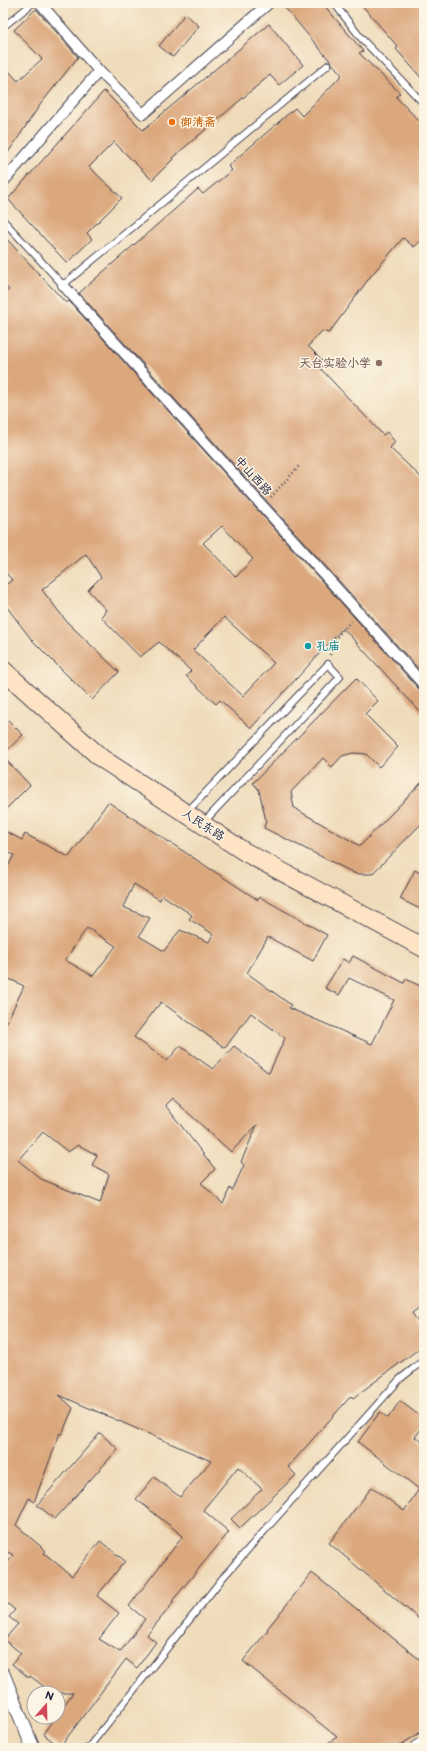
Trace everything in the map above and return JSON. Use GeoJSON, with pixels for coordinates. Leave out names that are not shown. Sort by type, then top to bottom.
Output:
{"type":"FeatureCollection","features":[{"type":"Feature","properties":{"kind":"main road","name":"人民东路"},"geometry":{"type":"LineString","coordinates":[[3,670],[101,758],[245,852],[424,948]]}},
{"type":"Feature","properties":{"kind":"street"},"geometry":{"type":"LineString","coordinates":[[40,3],[100,71],[142,114],[269,3]]}},
{"type":"Feature","properties":{"kind":"street"},"geometry":{"type":"LineString","coordinates":[[3,182],[100,71]]}},
{"type":"Feature","properties":{"kind":"street","name":"中山西路"},"geometry":{"type":"LineString","coordinates":[[63,285],[424,685]]}},
{"type":"Feature","properties":{"kind":"street"},"geometry":{"type":"LineString","coordinates":[[3,1674],[33,1748]]}},
{"type":"Feature","properties":{"kind":"street"},"geometry":{"type":"LineString","coordinates":[[416,1748],[424,1743]]}},
{"type":"Feature","properties":{"kind":"lane"},"geometry":{"type":"LineString","coordinates":[[3,27],[33,3]]}},
{"type":"Feature","properties":{"kind":"lane"},"geometry":{"type":"LineString","coordinates":[[334,3],[359,39],[424,104]]}},
{"type":"Feature","properties":{"kind":"lane"},"geometry":{"type":"LineString","coordinates":[[3,220],[63,285],[328,65]]}},
{"type":"Feature","properties":{"kind":"lane"},"geometry":{"type":"LineString","coordinates":[[186,814],[328,664],[340,677],[202,824]]}},
{"type":"Feature","properties":{"kind":"lane"},"geometry":{"type":"LineString","coordinates":[[88,1748],[225,1575],[400,1379],[424,1360]]}},
{"type":"Feature","properties":{"kind":"path"},"geometry":{"type":"LineString","coordinates":[[262,507],[300,466]]}},
{"type":"Feature","properties":{"kind":"path"},"geometry":{"type":"LineString","coordinates":[[328,664],[334,640],[359,613]]}},
{"type":"Feature","properties":{"kind":"building"},"geometry":{"type":"Polygon","coordinates":[[[281,3],[322,3],[363,51],[359,53],[400,93],[396,97],[424,126],[424,238],[414,247],[403,238],[370,277],[329,333],[322,331],[308,346],[326,364],[320,368],[383,435],[387,432],[395,442],[390,448],[424,480],[424,675],[79,293],[198,189],[203,194],[232,170],[228,166],[295,108],[302,116],[342,75],[281,3]]]}},
{"type":"Feature","properties":{"kind":"building"},"geometry":{"type":"Polygon","coordinates":[[[360,3],[424,3],[424,81],[396,49],[398,47],[360,3]]]}},
{"type":"Feature","properties":{"kind":"building"},"geometry":{"type":"Polygon","coordinates":[[[36,9],[78,57],[40,105],[3,160],[3,65],[18,81],[42,59],[14,30],[36,9]]]}},
{"type":"Feature","properties":{"kind":"building"},"geometry":{"type":"Polygon","coordinates":[[[185,14],[199,26],[173,57],[159,46],[185,14]]]}},
{"type":"Feature","properties":{"kind":"building"},"geometry":{"type":"Polygon","coordinates":[[[269,24],[303,65],[279,85],[270,75],[172,158],[173,159],[152,180],[114,142],[89,167],[122,198],[87,233],[92,239],[67,263],[8,199],[104,91],[143,130],[269,24]]]}},
{"type":"Feature","properties":{"kind":"building"},"geometry":{"type":"Polygon","coordinates":[[[3,235],[66,303],[69,301],[419,689],[424,691],[424,716],[343,628],[251,728],[220,700],[216,704],[186,676],[191,671],[159,642],[140,657],[101,617],[106,610],[88,590],[101,577],[86,554],[42,590],[67,622],[119,672],[92,700],[31,639],[3,602],[3,587],[12,580],[3,569],[3,295],[9,290],[3,283],[3,235]],[[222,526],[203,543],[236,577],[253,559],[222,526]],[[224,617],[193,650],[243,696],[274,663],[224,617]]]}},
{"type":"Feature","properties":{"kind":"building"},"geometry":{"type":"Polygon","coordinates":[[[356,678],[378,701],[365,714],[398,747],[379,767],[366,754],[353,753],[342,756],[332,767],[323,758],[291,792],[294,808],[360,846],[424,780],[424,821],[372,874],[356,874],[264,828],[266,821],[259,790],[253,783],[356,678]]]}},
{"type":"Feature","properties":{"kind":"building"},"geometry":{"type":"Polygon","coordinates":[[[3,715],[23,735],[3,754],[3,715]]]}},
{"type":"Feature","properties":{"kind":"building"},"geometry":{"type":"Polygon","coordinates":[[[3,757],[30,785],[3,812],[3,757]]]}},
{"type":"Feature","properties":{"kind":"building"},"geometry":{"type":"Polygon","coordinates":[[[108,802],[258,900],[260,897],[327,935],[313,961],[268,937],[247,973],[291,1005],[289,1008],[372,1044],[394,1000],[349,978],[339,995],[325,988],[343,959],[349,963],[353,956],[404,983],[406,979],[424,988],[424,1304],[412,1313],[424,1331],[424,1345],[353,1398],[351,1396],[288,1467],[296,1475],[240,1528],[231,1519],[262,1489],[238,1467],[203,1510],[229,1532],[172,1601],[174,1602],[147,1635],[156,1642],[137,1668],[126,1659],[60,1747],[43,1734],[49,1725],[66,1725],[66,1702],[73,1693],[66,1693],[66,1685],[42,1685],[30,1676],[29,1678],[12,1664],[21,1653],[4,1640],[18,1624],[9,1617],[15,1610],[3,1600],[3,1567],[13,1555],[4,1550],[3,1552],[3,1030],[24,986],[3,976],[3,876],[14,855],[3,850],[3,830],[22,840],[25,834],[69,857],[108,802]],[[134,884],[123,907],[150,918],[139,936],[164,951],[180,930],[209,942],[213,934],[189,919],[192,915],[162,895],[160,900],[134,884]],[[87,928],[65,960],[93,976],[116,946],[87,928]],[[161,1002],[134,1037],[167,1061],[180,1046],[213,1069],[234,1046],[269,1073],[285,1038],[251,1013],[225,1048],[161,1002]],[[172,1098],[165,1105],[215,1169],[201,1183],[223,1204],[230,1188],[232,1191],[244,1165],[241,1162],[257,1125],[231,1152],[172,1098]],[[43,1132],[18,1160],[41,1179],[100,1203],[109,1174],[92,1165],[97,1155],[78,1145],[68,1152],[43,1132]],[[59,1395],[73,1408],[62,1434],[60,1433],[34,1502],[29,1498],[16,1525],[46,1551],[44,1553],[72,1576],[100,1541],[125,1561],[97,1596],[119,1613],[99,1639],[120,1652],[145,1619],[129,1606],[183,1536],[136,1499],[154,1477],[180,1497],[211,1461],[59,1395]]]}},
{"type":"Feature","properties":{"kind":"building"},"geometry":{"type":"Polygon","coordinates":[[[415,870],[424,875],[424,911],[400,899],[415,870]]]}},
{"type":"Feature","properties":{"kind":"building"},"geometry":{"type":"Polygon","coordinates":[[[400,1401],[424,1419],[424,1425],[415,1437],[424,1443],[424,1623],[329,1543],[372,1487],[404,1511],[419,1489],[358,1442],[380,1412],[388,1418],[400,1401]]]}},
{"type":"Feature","properties":{"kind":"building"},"geometry":{"type":"Polygon","coordinates":[[[100,1433],[118,1449],[55,1519],[37,1505],[100,1433]]]}},
{"type":"Feature","properties":{"kind":"building"},"geometry":{"type":"Polygon","coordinates":[[[312,1573],[424,1663],[424,1730],[396,1748],[320,1748],[337,1737],[243,1661],[312,1573]]]}},
{"type":"Feature","properties":{"kind":"place","name":"御清斋"},"geometry":{"type":"Point","coordinates":[172,122]}},
{"type":"Feature","properties":{"kind":"place","name":"天台实验小学"},"geometry":{"type":"Point","coordinates":[379,363]}},
{"type":"Feature","properties":{"kind":"place","name":"孔庙"},"geometry":{"type":"Point","coordinates":[308,646]}}]}
